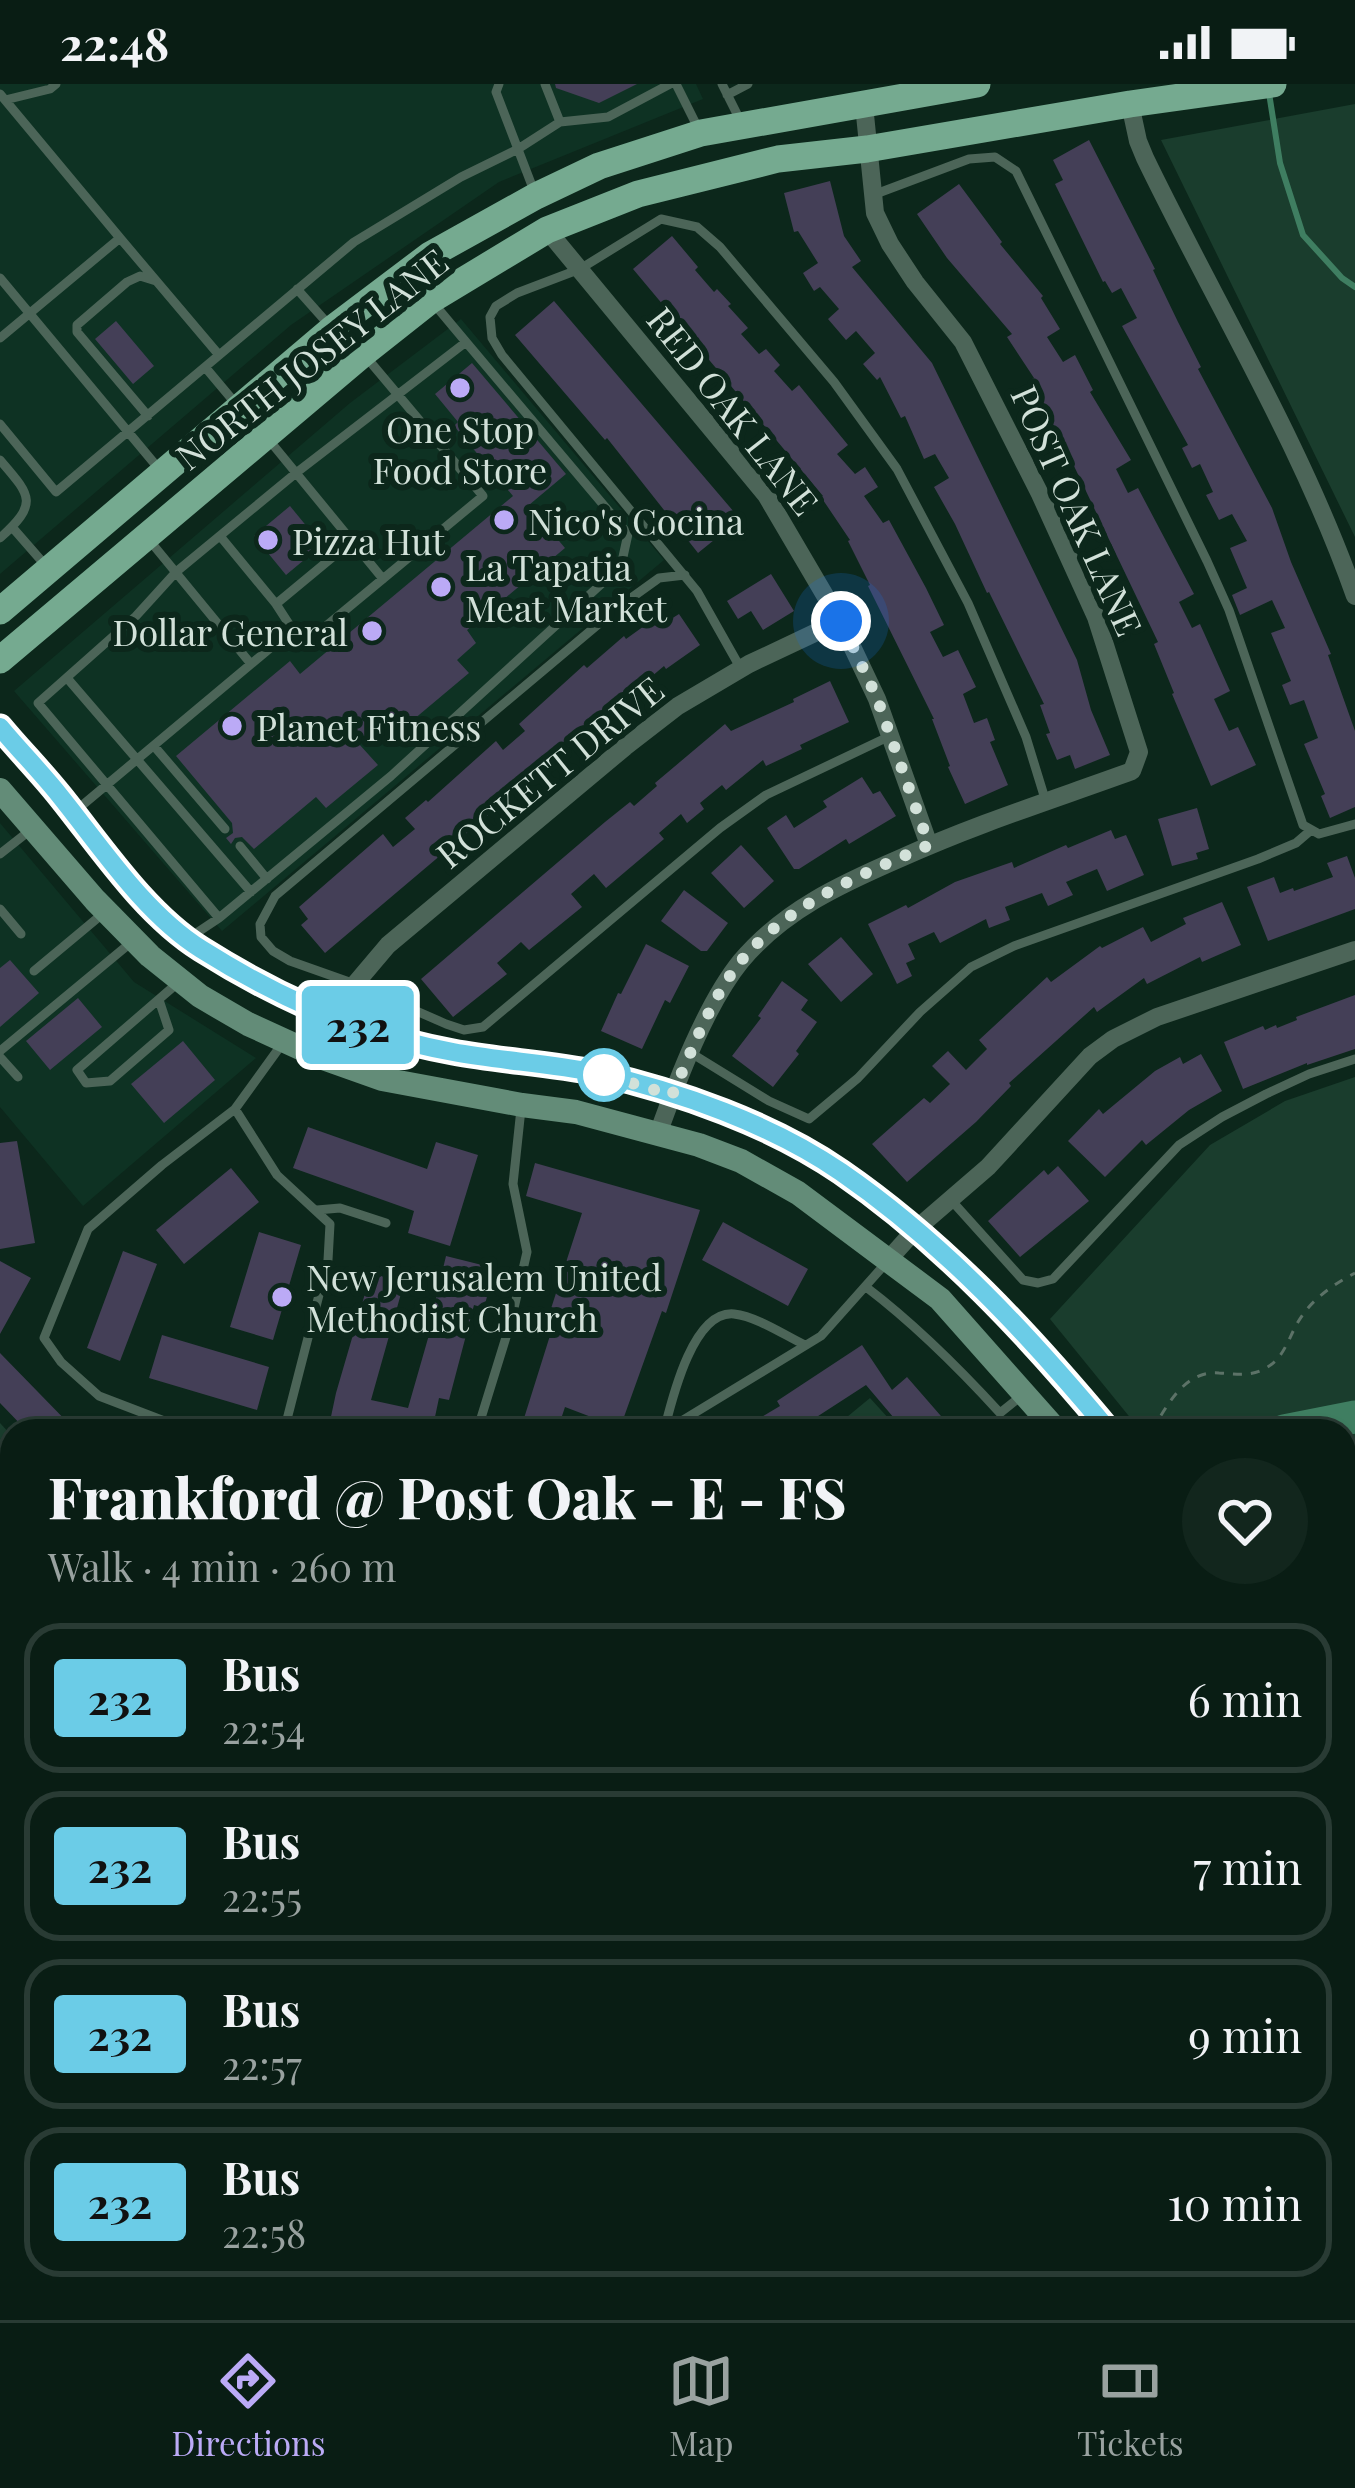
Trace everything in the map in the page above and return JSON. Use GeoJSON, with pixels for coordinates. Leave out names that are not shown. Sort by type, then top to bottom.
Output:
{"type":"FeatureCollection","features":[{"type":"Feature","properties":{"kind":"main road","name":"NORTH JOSEY LANE"},"geometry":{"type":"LineString","coordinates":[[0,611],[332,329],[430,255],[536,196],[598,166],[700,133],[866,94],[976,84]]}},
{"type":"Feature","properties":{"kind":"main road","name":"NORTH JOSEY LANE"},"geometry":{"type":"LineString","coordinates":[[0,660],[431,300],[547,230],[638,194],[778,159],[1273,84]]}},
{"type":"Feature","properties":{"kind":"main road"},"geometry":{"type":"LineString","coordinates":[[332,329],[364,353]]}},
{"type":"Feature","properties":{"kind":"main road"},"geometry":{"type":"LineString","coordinates":[[0,727],[165,922],[188,939],[298,1003],[406,1042],[598,1073],[709,1106],[770,1132],[840,1171],[966,1274],[1099,1419]]}},
{"type":"Feature","properties":{"kind":"main road"},"geometry":{"type":"LineString","coordinates":[[0,790],[134,940],[171,974],[248,1024],[382,1079],[577,1112],[699,1144],[741,1161],[798,1192],[940,1299],[1047,1419]]}},
{"type":"Feature","properties":{"kind":"main road"},"geometry":{"type":"LineString","coordinates":[[171,974],[188,939]]}},
{"type":"Feature","properties":{"kind":"street","name":"POST OAK LANE"},"geometry":{"type":"LineString","coordinates":[[658,1134],[713,1006],[739,964],[800,908],[836,886],[929,845],[1132,771],[1139,752],[1096,617],[1040,494],[963,342],[915,282],[875,213],[866,94]]}},
{"type":"Feature","properties":{"kind":"street"},"geometry":{"type":"LineString","coordinates":[[1130,104],[1145,158],[1296,456],[1355,596]]}},
{"type":"Feature","properties":{"kind":"street","name":"RED OAK LANE"},"geometry":{"type":"LineString","coordinates":[[547,230],[745,465],[786,527],[841,621],[877,698],[929,845]]}},
{"type":"Feature","properties":{"kind":"street","name":"ROCKETT DRIVE"},"geometry":{"type":"LineString","coordinates":[[338,1018],[355,984],[388,945],[625,747],[678,706],[741,669],[841,621]]}},
{"type":"Feature","properties":{"kind":"street"},"geometry":{"type":"LineString","coordinates":[[889,1258],[988,1167],[1090,1056],[1113,1039],[1157,1017],[1355,950]]}},
{"type":"Feature","properties":{"kind":"lane"},"geometry":{"type":"LineString","coordinates":[[56,84],[2,98],[219,355]]}},
{"type":"Feature","properties":{"kind":"lane"},"geometry":{"type":"LineString","coordinates":[[499,84],[496,92],[536,196]]}},
{"type":"Feature","properties":{"kind":"lane"},"geometry":{"type":"LineString","coordinates":[[545,84],[560,122]]}},
{"type":"Feature","properties":{"kind":"lane"},"geometry":{"type":"LineString","coordinates":[[642,84],[649,95]]}},
{"type":"Feature","properties":{"kind":"lane"},"geometry":{"type":"LineString","coordinates":[[0,424],[56,492],[354,242],[461,177],[560,122],[608,117],[673,84],[700,133]]}},
{"type":"Feature","properties":{"kind":"lane"},"geometry":{"type":"LineString","coordinates":[[741,124],[724,89],[748,84]]}},
{"type":"Feature","properties":{"kind":"lane"},"geometry":{"type":"LineString","coordinates":[[873,196],[969,159],[995,157],[1016,171],[1208,561],[1303,825],[1319,834],[1355,824]]}},
{"type":"Feature","properties":{"kind":"lane"},"geometry":{"type":"LineString","coordinates":[[741,669],[685,575],[492,338],[490,316],[496,306],[517,292],[580,269],[661,219],[697,227],[720,247],[834,382],[898,469],[976,621],[1026,736],[1046,802]]}},
{"type":"Feature","properties":{"kind":"lane"},"geometry":{"type":"LineString","coordinates":[[0,338],[120,238]]}},
{"type":"Feature","properties":{"kind":"lane"},"geometry":{"type":"LineString","coordinates":[[148,416],[77,332],[77,325],[127,282],[140,276],[156,281]]}},
{"type":"Feature","properties":{"kind":"lane"},"geometry":{"type":"LineString","coordinates":[[0,278],[162,473]]}},
{"type":"Feature","properties":{"kind":"lane"},"geometry":{"type":"LineString","coordinates":[[297,289],[332,329]]}},
{"type":"Feature","properties":{"kind":"lane"},"geometry":{"type":"LineString","coordinates":[[188,939],[391,776],[622,566],[628,534],[431,300]]}},
{"type":"Feature","properties":{"kind":"lane"},"geometry":{"type":"LineString","coordinates":[[219,918],[38,703],[136,616],[176,572],[466,342]]}},
{"type":"Feature","properties":{"kind":"lane"},"geometry":{"type":"LineString","coordinates":[[74,813],[274,644],[320,631],[484,496],[364,353]]}},
{"type":"Feature","properties":{"kind":"lane"},"geometry":{"type":"LineString","coordinates":[[205,367],[240,408]]}},
{"type":"Feature","properties":{"kind":"lane"},"geometry":{"type":"LineString","coordinates":[[265,436],[383,579]]}},
{"type":"Feature","properties":{"kind":"lane"},"geometry":{"type":"LineString","coordinates":[[0,460],[27,491],[28,506],[0,538]]}},
{"type":"Feature","properties":{"kind":"lane"},"geometry":{"type":"LineString","coordinates":[[12,527],[50,570]]}},
{"type":"Feature","properties":{"kind":"lane"},"geometry":{"type":"LineString","coordinates":[[220,536],[298,638]]}},
{"type":"Feature","properties":{"kind":"lane"},"geometry":{"type":"LineString","coordinates":[[146,537],[251,664]]}},
{"type":"Feature","properties":{"kind":"lane"},"geometry":{"type":"LineString","coordinates":[[276,604],[352,542]]}},
{"type":"Feature","properties":{"kind":"lane"},"geometry":{"type":"LineString","coordinates":[[685,575],[659,578],[620,606],[274,896],[260,924],[261,938],[290,961],[446,1024],[464,1030],[484,1027],[720,828],[766,795],[890,736]]}},
{"type":"Feature","properties":{"kind":"lane"},"geometry":{"type":"LineString","coordinates":[[67,678],[251,892]]}},
{"type":"Feature","properties":{"kind":"lane"},"geometry":{"type":"LineString","coordinates":[[154,746],[225,829]]}},
{"type":"Feature","properties":{"kind":"lane"},"geometry":{"type":"LineString","coordinates":[[0,854],[33,828]]}},
{"type":"Feature","properties":{"kind":"lane"},"geometry":{"type":"LineString","coordinates":[[691,1053],[769,1101],[809,1119],[846,1090],[920,1012],[971,967],[1014,946],[1258,859],[1296,843],[1310,831]]}},
{"type":"Feature","properties":{"kind":"lane"},"geometry":{"type":"LineString","coordinates":[[241,846],[267,879]]}},
{"type":"Feature","properties":{"kind":"lane"},"geometry":{"type":"LineString","coordinates":[[0,908],[21,934]]}},
{"type":"Feature","properties":{"kind":"lane"},"geometry":{"type":"LineString","coordinates":[[34,971],[106,911]]}},
{"type":"Feature","properties":{"kind":"lane"},"geometry":{"type":"LineString","coordinates":[[18,1077],[0,1054],[134,940]]}},
{"type":"Feature","properties":{"kind":"lane"},"geometry":{"type":"LineString","coordinates":[[159,1000],[170,1030],[110,1081],[86,1083],[77,1070],[159,1000],[171,974]]}},
{"type":"Feature","properties":{"kind":"lane"},"geometry":{"type":"LineString","coordinates":[[159,1419],[99,1396],[61,1362],[44,1338],[88,1229],[235,1109],[285,1040]]}},
{"type":"Feature","properties":{"kind":"lane"},"geometry":{"type":"LineString","coordinates":[[951,1199],[1023,1280],[1052,1279],[1179,1145],[1266,1094],[1355,1059]]}},
{"type":"Feature","properties":{"kind":"lane"},"geometry":{"type":"LineString","coordinates":[[481,1419],[527,1252],[513,1184],[521,1105]]}},
{"type":"Feature","properties":{"kind":"lane"},"geometry":{"type":"LineString","coordinates":[[235,1109],[278,1174],[330,1224],[328,1260],[287,1419]]}},
{"type":"Feature","properties":{"kind":"lane"},"geometry":{"type":"LineString","coordinates":[[317,1210],[340,1208],[386,1223]]}},
{"type":"Feature","properties":{"kind":"lane"},"geometry":{"type":"LineString","coordinates":[[685,1419],[821,1336],[889,1258]]}},
{"type":"Feature","properties":{"kind":"lane"},"geometry":{"type":"LineString","coordinates":[[866,1287],[947,1355],[1000,1413],[1025,1393]]}},
{"type":"Feature","properties":{"kind":"lane"},"geometry":{"type":"LineString","coordinates":[[668,1419],[696,1339],[712,1318],[730,1313],[748,1318],[806,1346]]}},
{"type":"Feature","properties":{"kind":"path"},"geometry":{"type":"LineString","coordinates":[[1160,1419],[1178,1390],[1193,1378],[1210,1372],[1247,1375],[1268,1367],[1283,1353],[1298,1322],[1320,1296],[1355,1274]]}},
{"type":"Feature","properties":{"kind":"shaded area"},"geometry":{"type":"Polygon","coordinates":[[[0,84],[696,84],[703,99],[499,182],[291,325],[0,574],[0,84]]]}},
{"type":"Feature","properties":{"kind":"shaded area"},"geometry":{"type":"Polygon","coordinates":[[[1355,104],[1355,537],[1161,140],[1355,104]]]}},
{"type":"Feature","properties":{"kind":"shaded area"},"geometry":{"type":"Polygon","coordinates":[[[461,319],[664,560],[222,931],[14,691],[350,403],[461,319]]]}},
{"type":"Feature","properties":{"kind":"shaded area"},"geometry":{"type":"Polygon","coordinates":[[[0,823],[134,982],[256,1058],[83,1206],[0,1107],[0,823]]]}},
{"type":"Feature","properties":{"kind":"shaded area"},"geometry":{"type":"Polygon","coordinates":[[[1355,1077],[1355,1419],[1131,1419],[1050,1319],[1210,1145],[1285,1101],[1355,1077]]]}},
{"type":"Feature","properties":{"kind":"shaded area"},"geometry":{"type":"Polygon","coordinates":[[[870,1398],[889,1419],[845,1419],[870,1398]]]}},
{"type":"Feature","properties":{"kind":"building"},"geometry":{"type":"Polygon","coordinates":[[[555,84],[637,84],[599,103],[555,84]]]}},
{"type":"Feature","properties":{"kind":"building"},"geometry":{"type":"Polygon","coordinates":[[[1089,140],[1155,269],[1198,369],[1272,508],[1331,654],[1355,731],[1355,807],[1330,818],[1304,744],[1318,738],[1304,700],[1290,705],[1282,685],[1291,681],[1271,633],[1285,628],[1272,600],[1240,615],[1232,595],[1247,588],[1230,548],[1247,541],[1232,514],[1219,520],[1206,495],[1213,492],[1200,464],[1192,468],[1182,448],[1188,445],[1122,326],[1137,318],[1121,288],[1112,293],[1103,282],[1055,184],[1063,180],[1053,160],[1089,140]]]}},
{"type":"Feature","properties":{"kind":"building"},"geometry":{"type":"Polygon","coordinates":[[[830,181],[844,236],[861,261],[852,267],[932,363],[1077,660],[1110,755],[1075,769],[1070,755],[1057,760],[1046,734],[1050,733],[1040,705],[1044,704],[934,487],[949,478],[935,454],[924,459],[880,377],[877,380],[863,364],[875,353],[856,331],[846,340],[828,319],[839,309],[820,287],[814,291],[803,273],[818,263],[798,231],[794,232],[784,193],[830,181]]]}},
{"type":"Feature","properties":{"kind":"building"},"geometry":{"type":"Polygon","coordinates":[[[959,184],[1043,296],[1060,329],[1047,337],[1063,362],[1075,355],[1090,392],[1131,460],[1116,469],[1128,493],[1138,488],[1194,594],[1179,602],[1192,628],[1200,624],[1230,691],[1214,699],[1229,731],[1238,727],[1256,765],[1211,786],[1172,694],[1154,644],[1158,642],[1050,424],[1030,380],[1034,378],[1007,337],[1012,334],[947,258],[917,214],[959,184]]]}},
{"type":"Feature","properties":{"kind":"building"},"geometry":{"type":"Polygon","coordinates":[[[672,236],[698,267],[695,270],[731,304],[728,306],[748,328],[741,334],[759,354],[766,349],[780,365],[774,371],[792,391],[799,385],[848,445],[837,454],[855,474],[865,467],[878,487],[864,496],[883,523],[889,520],[926,588],[944,625],[930,632],[943,657],[958,650],[976,687],[963,694],[974,723],[987,718],[995,740],[990,742],[1008,785],[965,804],[934,719],[850,540],[823,496],[633,269],[672,236]]]}},
{"type":"Feature","properties":{"kind":"building"},"geometry":{"type":"Polygon","coordinates":[[[554,301],[740,519],[698,553],[607,438],[515,335],[554,301]]]}},
{"type":"Feature","properties":{"kind":"building"},"geometry":{"type":"Polygon","coordinates":[[[116,321],[154,366],[133,384],[95,339],[116,321]]]}},
{"type":"Feature","properties":{"kind":"building"},"geometry":{"type":"Polygon","coordinates":[[[472,363],[566,474],[529,505],[565,548],[467,630],[476,643],[457,660],[469,673],[407,725],[396,713],[359,744],[378,765],[326,808],[316,797],[254,849],[242,837],[231,844],[226,838],[233,833],[232,823],[176,756],[290,661],[300,674],[513,496],[454,426],[458,422],[435,394],[472,363]]]}},
{"type":"Feature","properties":{"kind":"building"},"geometry":{"type":"Polygon","coordinates":[[[290,506],[322,545],[286,575],[254,536],[290,506]]]}},
{"type":"Feature","properties":{"kind":"building"},"geometry":{"type":"Polygon","coordinates":[[[771,574],[794,611],[763,630],[751,611],[738,619],[727,601],[771,574]]]}},
{"type":"Feature","properties":{"kind":"building"},"geometry":{"type":"Polygon","coordinates":[[[679,614],[700,645],[664,666],[325,953],[301,925],[308,919],[299,907],[383,834],[393,847],[415,829],[405,818],[496,741],[503,750],[525,731],[519,724],[584,665],[587,668],[624,636],[658,616],[663,624],[679,614]]]}},
{"type":"Feature","properties":{"kind":"building"},"geometry":{"type":"Polygon","coordinates":[[[830,681],[849,722],[766,766],[763,760],[726,790],[722,785],[700,803],[704,809],[687,823],[681,814],[659,833],[664,839],[606,888],[594,874],[571,894],[582,907],[529,950],[521,942],[497,963],[507,974],[453,1017],[421,979],[605,822],[630,802],[634,806],[725,724],[731,731],[830,681]]]}},
{"type":"Feature","properties":{"kind":"building"},"geometry":{"type":"Polygon","coordinates":[[[862,777],[873,794],[880,791],[896,816],[794,869],[767,828],[786,815],[794,828],[827,807],[823,801],[862,777]]]}},
{"type":"Feature","properties":{"kind":"building"},"geometry":{"type":"Polygon","coordinates":[[[1197,808],[1209,849],[1196,853],[1198,859],[1172,866],[1158,819],[1197,808]]]}},
{"type":"Feature","properties":{"kind":"building"},"geometry":{"type":"Polygon","coordinates":[[[1111,830],[1115,839],[1126,835],[1144,875],[1107,891],[1097,869],[1066,882],[1073,895],[1048,906],[1042,893],[1005,907],[1010,920],[989,928],[986,919],[940,943],[934,932],[908,944],[915,959],[906,963],[912,976],[897,984],[868,924],[955,882],[1012,862],[1014,868],[1111,830]]]}},
{"type":"Feature","properties":{"kind":"building"},"geometry":{"type":"Polygon","coordinates":[[[741,845],[774,881],[744,908],[711,873],[741,845]]]}},
{"type":"Feature","properties":{"kind":"building"},"geometry":{"type":"Polygon","coordinates":[[[1347,856],[1355,878],[1355,909],[1268,941],[1247,887],[1274,877],[1280,893],[1294,891],[1333,877],[1327,863],[1347,856]]]}},
{"type":"Feature","properties":{"kind":"building"},"geometry":{"type":"Polygon","coordinates":[[[684,890],[728,923],[707,951],[661,921],[684,890]]]}},
{"type":"Feature","properties":{"kind":"building"},"geometry":{"type":"Polygon","coordinates":[[[1222,902],[1241,945],[1202,962],[1200,957],[1147,984],[1144,978],[1097,1012],[1094,1007],[907,1182],[872,1144],[924,1098],[930,1103],[950,1084],[932,1066],[948,1051],[966,1070],[987,1049],[979,1040],[1047,977],[1051,982],[1100,946],[1143,927],[1151,942],[1186,924],[1183,918],[1222,902]]]}},
{"type":"Feature","properties":{"kind":"building"},"geometry":{"type":"Polygon","coordinates":[[[841,937],[873,974],[841,1002],[808,964],[841,937]]]}},
{"type":"Feature","properties":{"kind":"building"},"geometry":{"type":"Polygon","coordinates":[[[646,944],[689,966],[670,1003],[665,1000],[642,1049],[601,1031],[646,944]]]}},
{"type":"Feature","properties":{"kind":"building"},"geometry":{"type":"Polygon","coordinates":[[[10,960],[39,993],[0,1027],[0,968],[10,960]]]}},
{"type":"Feature","properties":{"kind":"building"},"geometry":{"type":"Polygon","coordinates":[[[782,981],[808,1000],[801,1010],[817,1022],[773,1087],[732,1056],[782,981]]]}},
{"type":"Feature","properties":{"kind":"building"},"geometry":{"type":"Polygon","coordinates":[[[1355,995],[1355,1049],[1243,1089],[1224,1042],[1263,1026],[1265,1030],[1277,1028],[1355,995]]]}},
{"type":"Feature","properties":{"kind":"building"},"geometry":{"type":"Polygon","coordinates":[[[78,998],[102,1027],[50,1070],[26,1041],[78,998]]]}},
{"type":"Feature","properties":{"kind":"building"},"geometry":{"type":"Polygon","coordinates":[[[183,1041],[215,1080],[164,1123],[131,1084],[183,1041]]]}},
{"type":"Feature","properties":{"kind":"building"},"geometry":{"type":"Polygon","coordinates":[[[1201,1054],[1222,1091],[1189,1110],[1146,1145],[1142,1140],[1105,1177],[1068,1141],[1099,1109],[1103,1114],[1155,1071],[1180,1057],[1183,1064],[1201,1054]]]}},
{"type":"Feature","properties":{"kind":"building"},"geometry":{"type":"Polygon","coordinates":[[[308,1127],[427,1169],[436,1142],[478,1155],[450,1246],[408,1233],[414,1211],[293,1168],[308,1127]]]}},
{"type":"Feature","properties":{"kind":"building"},"geometry":{"type":"Polygon","coordinates":[[[17,1141],[35,1243],[0,1249],[0,1143],[17,1141]]]}},
{"type":"Feature","properties":{"kind":"building"},"geometry":{"type":"Polygon","coordinates":[[[535,1163],[700,1210],[623,1419],[596,1419],[565,1407],[561,1419],[524,1419],[553,1326],[546,1324],[582,1213],[526,1196],[535,1163]]]}},
{"type":"Feature","properties":{"kind":"building"},"geometry":{"type":"Polygon","coordinates":[[[1058,1166],[1089,1201],[1020,1257],[988,1221],[1044,1170],[1048,1175],[1058,1166]]]}},
{"type":"Feature","properties":{"kind":"building"},"geometry":{"type":"Polygon","coordinates":[[[231,1168],[259,1202],[184,1264],[156,1230],[231,1168]]]}},
{"type":"Feature","properties":{"kind":"building"},"geometry":{"type":"Polygon","coordinates":[[[723,1222],[808,1269],[788,1306],[702,1260],[723,1222]]]}},
{"type":"Feature","properties":{"kind":"building"},"geometry":{"type":"Polygon","coordinates":[[[259,1232],[301,1245],[273,1340],[230,1327],[259,1232]]]}},
{"type":"Feature","properties":{"kind":"building"},"geometry":{"type":"Polygon","coordinates":[[[123,1251],[157,1264],[120,1361],[87,1348],[123,1251]]]}},
{"type":"Feature","properties":{"kind":"building"},"geometry":{"type":"Polygon","coordinates":[[[446,1256],[486,1266],[480,1287],[489,1289],[484,1308],[474,1305],[449,1400],[439,1398],[435,1419],[330,1419],[371,1273],[404,1283],[371,1400],[408,1408],[446,1256]]]}},
{"type":"Feature","properties":{"kind":"building"},"geometry":{"type":"Polygon","coordinates":[[[0,1261],[31,1278],[0,1334],[0,1261]]]}},
{"type":"Feature","properties":{"kind":"building"},"geometry":{"type":"Polygon","coordinates":[[[162,1335],[269,1367],[257,1410],[149,1378],[162,1335]]]}},
{"type":"Feature","properties":{"kind":"building"},"geometry":{"type":"Polygon","coordinates":[[[862,1345],[892,1390],[907,1377],[944,1419],[895,1419],[866,1385],[814,1419],[758,1419],[780,1406],[777,1401],[862,1345]]]}},
{"type":"Feature","properties":{"kind":"building"},"geometry":{"type":"Polygon","coordinates":[[[0,1353],[64,1419],[15,1419],[0,1403],[0,1353]]]}},
{"type":"Feature","properties":{"kind":"waterway"},"geometry":{"type":"LineString","coordinates":[[1269,93],[1280,163],[1303,235],[1355,287]]}},
{"type":"Feature","properties":{"kind":"waterway"},"geometry":{"type":"LineString","coordinates":[[1345,1419],[1355,1417]]}},
{"type":"Feature","properties":{"kind":"bus line","name":"232"},"geometry":{"type":"LineString","coordinates":[[0,727],[165,922],[199,948],[298,1003],[406,1042],[598,1073],[709,1106],[770,1132],[840,1171],[966,1274],[1099,1419]]}},
{"type":"Feature","properties":{"kind":"place","name":"One Stop Food Store"},"geometry":{"type":"Point","coordinates":[460,388]}},
{"type":"Feature","properties":{"kind":"place","name":"Nico's Cocina"},"geometry":{"type":"Point","coordinates":[504,520]}},
{"type":"Feature","properties":{"kind":"place","name":"Pizza Hut"},"geometry":{"type":"Point","coordinates":[268,540]}},
{"type":"Feature","properties":{"kind":"place","name":"La Tapatia Meat Market"},"geometry":{"type":"Point","coordinates":[441,587]}},
{"type":"Feature","properties":{"kind":"place","name":"Dollar General"},"geometry":{"type":"Point","coordinates":[372,631]}},
{"type":"Feature","properties":{"kind":"place","name":"Planet Fitness"},"geometry":{"type":"Point","coordinates":[232,726]}},
{"type":"Feature","properties":{"kind":"place","name":"New Jerusalem United Methodist Church"},"geometry":{"type":"Point","coordinates":[282,1297]}},
{"type":"Feature","properties":{"kind":"route"},"geometry":{"type":"LineString","coordinates":[[604,1075],[598,1073],[672,1095],[713,1006],[757,945],[800,908],[836,886],[929,845],[877,698],[841,621]]}}]}
